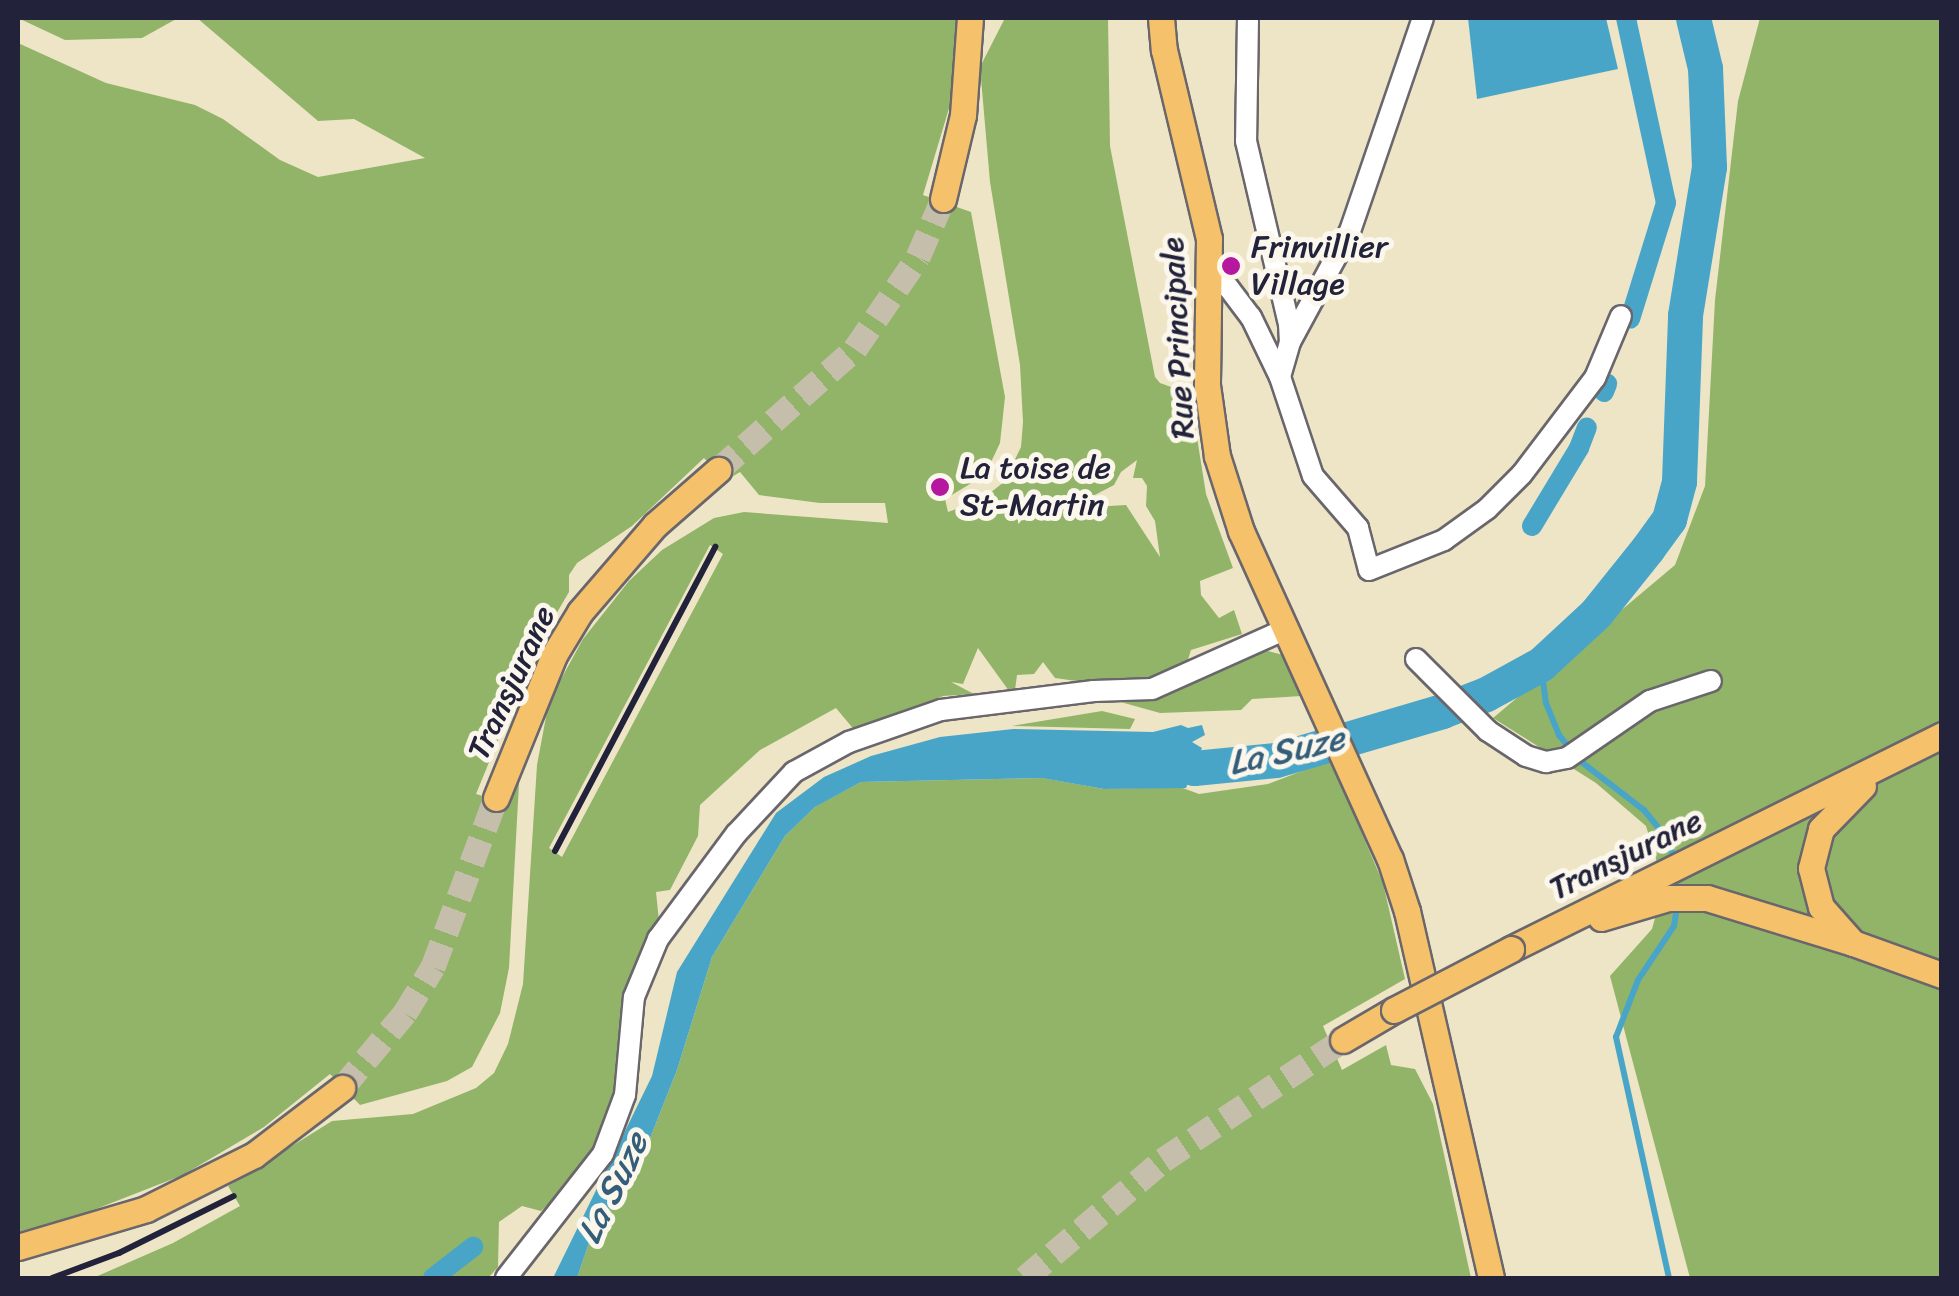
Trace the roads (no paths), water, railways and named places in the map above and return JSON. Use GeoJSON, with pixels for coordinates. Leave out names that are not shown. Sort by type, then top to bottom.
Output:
{"type":"FeatureCollection","features":[{"type":"Feature","properties":{"kind":"main road"},"geometry":{"type":"LineString","coordinates":[[943,199],[963,114],[970,18]]}},
{"type":"Feature","properties":{"kind":"main road","name":"Rue Principale"},"geometry":{"type":"LineString","coordinates":[[1161,18],[1164,50],[1204,215],[1210,278],[1207,385],[1216,456],[1233,513],[1369,804],[1407,911],[1491,1278]]}},
{"type":"Feature","properties":{"kind":"main road","name":"Transjurane"},"geometry":{"type":"LineString","coordinates":[[496,798],[554,655],[580,612],[655,525],[718,470]]}},
{"type":"Feature","properties":{"kind":"main road","name":"Transjurane"},"geometry":{"type":"LineString","coordinates":[[1349,1036],[1511,949],[1942,735]]}},
{"type":"Feature","properties":{"kind":"main road"},"geometry":{"type":"LineString","coordinates":[[1854,943],[1818,899],[1811,874],[1812,851],[1832,814],[1894,759]]}},
{"type":"Feature","properties":{"kind":"main road"},"geometry":{"type":"LineString","coordinates":[[1511,949],[1643,904],[1689,896],[1729,904],[1854,943],[1942,975]]}},
{"type":"Feature","properties":{"kind":"main road"},"geometry":{"type":"LineString","coordinates":[[18,1247],[92,1227],[177,1194],[254,1156],[342,1088]]}},
{"type":"Feature","properties":{"kind":"street"},"geometry":{"type":"LineString","coordinates":[[1248,18],[1246,141],[1284,294],[1290,342]]}},
{"type":"Feature","properties":{"kind":"street"},"geometry":{"type":"LineString","coordinates":[[1280,378],[1290,342],[1350,231],[1423,18]]}},
{"type":"Feature","properties":{"kind":"street"},"geometry":{"type":"LineString","coordinates":[[1210,278],[1228,287],[1242,303],[1280,378],[1313,476],[1358,528],[1369,570],[1444,540],[1522,474],[1595,378],[1620,316]]}},
{"type":"Feature","properties":{"kind":"street"},"geometry":{"type":"LineString","coordinates":[[506,1278],[603,1154],[625,1095],[634,998],[658,939],[736,834],[794,772],[849,742],[941,710],[1094,690],[1152,689],[1290,638]]}},
{"type":"Feature","properties":{"kind":"street"},"geometry":{"type":"LineString","coordinates":[[1416,658],[1473,719],[1526,756],[1546,762],[1567,758],[1650,700],[1711,681]]}},
{"type":"Feature","properties":{"kind":"water"},"geometry":{"type":"Polygon","coordinates":[[[1468,18],[1606,18],[1618,69],[1477,99],[1468,18]]]}},
{"type":"Feature","properties":{"kind":"water"},"geometry":{"type":"Polygon","coordinates":[[[1202,725],[1205,735],[1192,742],[1202,748],[1186,788],[1104,789],[1042,778],[861,782],[815,807],[785,836],[712,957],[677,1070],[641,1161],[591,1237],[577,1278],[553,1278],[652,1076],[677,972],[776,813],[824,777],[871,756],[940,737],[1013,729],[1153,732],[1202,725]]]}},
{"type":"Feature","properties":{"kind":"waterway"},"geometry":{"type":"LineString","coordinates":[[1626,18],[1666,203],[1630,319]]}},
{"type":"Feature","properties":{"kind":"waterway","name":"La Suze"},"geometry":{"type":"LineString","coordinates":[[1149,758],[1194,768],[1276,760],[1442,711],[1486,694],[1541,664],[1596,613],[1648,548],[1669,519],[1679,481],[1685,315],[1709,167],[1705,68],[1693,18]]}},
{"type":"Feature","properties":{"kind":"waterway"},"geometry":{"type":"LineString","coordinates":[[1604,392],[1607,384]]}},
{"type":"Feature","properties":{"kind":"waterway"},"geometry":{"type":"LineString","coordinates":[[1532,526],[1579,448],[1587,427]]}},
{"type":"Feature","properties":{"kind":"waterway"},"geometry":{"type":"LineString","coordinates":[[1541,664],[1546,703],[1559,735],[1579,760],[1644,810],[1666,837],[1675,860]]}},
{"type":"Feature","properties":{"kind":"waterway"},"geometry":{"type":"LineString","coordinates":[[1669,1278],[1616,1037],[1638,980],[1674,926],[1677,906]]}},
{"type":"Feature","properties":{"kind":"waterway"},"geometry":{"type":"LineString","coordinates":[[433,1278],[473,1247]]}},
{"type":"Feature","properties":{"kind":"tunnel"},"geometry":{"type":"LineString","coordinates":[[718,470],[855,349],[918,257],[943,199]]}},
{"type":"Feature","properties":{"kind":"tunnel"},"geometry":{"type":"LineString","coordinates":[[342,1088],[405,1013],[433,967],[496,798]]}},
{"type":"Feature","properties":{"kind":"tunnel"},"geometry":{"type":"LineString","coordinates":[[1025,1278],[1163,1160],[1343,1040]]}},
{"type":"Feature","properties":{"kind":"railway"},"geometry":{"type":"LineString","coordinates":[[555,851],[715,547]]}},
{"type":"Feature","properties":{"kind":"railway"},"geometry":{"type":"LineString","coordinates":[[52,1278],[119,1253],[234,1196]]}},
{"type":"Feature","properties":{"kind":"place","name":"Frinvillier Village"},"geometry":{"type":"Point","coordinates":[1231,266]}},
{"type":"Feature","properties":{"kind":"place","name":"La toise de St-Martin"},"geometry":{"type":"Point","coordinates":[940,487]}}]}
